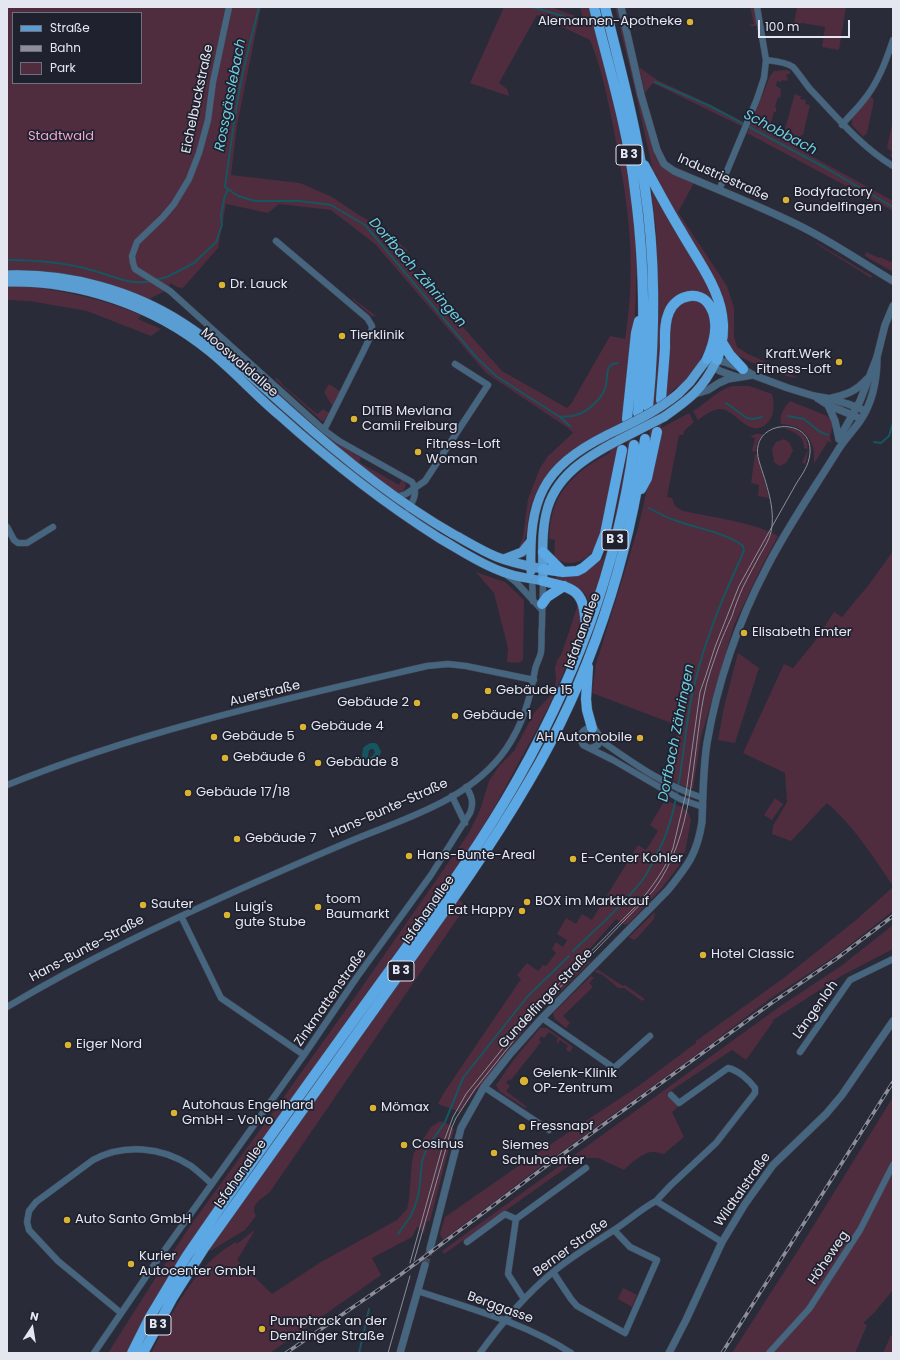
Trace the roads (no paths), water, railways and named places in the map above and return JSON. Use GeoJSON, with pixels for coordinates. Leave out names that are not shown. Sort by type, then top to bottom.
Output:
{"type":"FeatureCollection","features":[{"type":"Feature","properties":{"kind":"highway","name":"B 3"},"geometry":{"type":"LineString","coordinates":[[594,7],[623,123],[635,190],[640,239],[643,301],[642,365],[638,413]]}},
{"type":"Feature","properties":{"kind":"highway","name":"B 3"},"geometry":{"type":"LineString","coordinates":[[605,7],[632,120],[645,189],[650,238],[654,343],[648,407]]}},
{"type":"Feature","properties":{"kind":"highway"},"geometry":{"type":"LineString","coordinates":[[639,156],[717,296],[724,328],[722,342],[711,362]]}},
{"type":"Feature","properties":{"kind":"highway"},"geometry":{"type":"LineString","coordinates":[[661,400],[666,322],[671,306],[682,297],[696,296],[711,306],[714,314],[715,330],[711,362]]}},
{"type":"Feature","properties":{"kind":"highway"},"geometry":{"type":"LineString","coordinates":[[627,419],[636,333],[643,301]]}},
{"type":"Feature","properties":{"kind":"highway"},"geometry":{"type":"LineString","coordinates":[[722,342],[741,373]]}},
{"type":"Feature","properties":{"kind":"highway"},"geometry":{"type":"LineString","coordinates":[[635,500],[647,478],[657,432]]}},
{"type":"Feature","properties":{"kind":"highway","name":"Isfahanallee"},"geometry":{"type":"LineString","coordinates":[[143,1353],[169,1304],[204,1248],[453,899],[507,818],[547,749],[576,688],[613,585],[635,500],[645,439]]}},
{"type":"Feature","properties":{"kind":"highway","name":"Isfahanallee"},"geometry":{"type":"LineString","coordinates":[[132,1353],[150,1317],[186,1257],[440,900],[488,829],[520,776],[571,673],[587,633],[621,518],[634,445]]}},
{"type":"Feature","properties":{"kind":"highway"},"geometry":{"type":"LineString","coordinates":[[543,569],[563,572],[577,571],[583,568],[596,556],[605,534],[622,450]]}},
{"type":"Feature","properties":{"kind":"highway"},"geometry":{"type":"LineString","coordinates":[[543,552],[563,572]]}},
{"type":"Feature","properties":{"kind":"highway"},"geometry":{"type":"LineString","coordinates":[[543,581],[564,586],[574,591],[582,598],[587,633]]}},
{"type":"Feature","properties":{"kind":"highway"},"geometry":{"type":"LineString","coordinates":[[539,605],[564,586]]}},
{"type":"Feature","properties":{"kind":"highway"},"geometry":{"type":"LineString","coordinates":[[588,657],[586,699],[587,710],[592,728]]}},
{"type":"Feature","properties":{"kind":"main road","name":"Mooswaldallee"},"geometry":{"type":"LineString","coordinates":[[7,274],[44,276],[95,285],[161,310],[182,322],[223,352],[306,426],[396,497],[436,524],[480,549],[504,559],[543,569]]}},
{"type":"Feature","properties":{"kind":"main road","name":"Mooswaldallee"},"geometry":{"type":"LineString","coordinates":[[7,282],[45,284],[90,292],[134,307],[164,321],[210,351],[255,394],[336,465],[404,515],[483,564],[504,573],[543,581]]}},
{"type":"Feature","properties":{"kind":"main road","name":"Hans-Bunte-Straße"},"geometry":{"type":"LineString","coordinates":[[543,581],[544,523],[546,512],[555,491],[563,479],[577,466],[594,454],[652,424],[683,404],[695,394],[704,383],[711,362]]}},
{"type":"Feature","properties":{"kind":"main road","name":"Hans-Bunte-Straße"},"geometry":{"type":"LineString","coordinates":[[532,579],[532,541],[536,508],[546,483],[554,473],[582,450],[607,435],[649,414],[668,402],[711,362]]}},
{"type":"Feature","properties":{"kind":"main road"},"geometry":{"type":"LineString","coordinates":[[504,559],[522,552],[532,541]]}},
{"type":"Feature","properties":{"kind":"street","name":"Eichelbuckstraße"},"geometry":{"type":"LineString","coordinates":[[135,269],[132,256],[137,242],[174,204],[189,179],[200,153],[208,120],[213,82],[229,7]]}},
{"type":"Feature","properties":{"kind":"street","name":"Industriestraße"},"geometry":{"type":"LineString","coordinates":[[621,7],[641,95],[657,150],[664,164],[674,171],[749,202],[798,225],[893,280]]}},
{"type":"Feature","properties":{"kind":"street"},"geometry":{"type":"LineString","coordinates":[[719,190],[745,129],[764,78],[766,60],[757,7]]}},
{"type":"Feature","properties":{"kind":"street"},"geometry":{"type":"LineString","coordinates":[[842,124],[864,100],[877,80],[893,40]]}},
{"type":"Feature","properties":{"kind":"street"},"geometry":{"type":"LineString","coordinates":[[766,60],[780,62],[793,67],[802,80],[842,124],[871,150],[893,166]]}},
{"type":"Feature","properties":{"kind":"street"},"geometry":{"type":"LineString","coordinates":[[276,241],[367,318],[372,326],[371,335],[324,430]]}},
{"type":"Feature","properties":{"kind":"street","name":"Mooswaldallee"},"geometry":{"type":"LineString","coordinates":[[135,269],[170,291],[324,430],[339,441],[412,482],[416,488]]}},
{"type":"Feature","properties":{"kind":"street"},"geometry":{"type":"LineString","coordinates":[[839,439],[858,408],[877,357],[885,325],[893,306]]}},
{"type":"Feature","properties":{"kind":"street","name":"Gundelfinger Straße"},"geometry":{"type":"LineString","coordinates":[[430,1249],[435,1225],[462,1128],[484,1087],[510,1054],[542,1018],[668,890],[692,857],[700,832],[707,744],[717,698],[745,612],[777,547],[840,448],[866,411],[871,399],[877,374],[877,357]]}},
{"type":"Feature","properties":{"kind":"street"},"geometry":{"type":"LineString","coordinates":[[711,362],[730,375],[741,373]]}},
{"type":"Feature","properties":{"kind":"street"},"geometry":{"type":"LineString","coordinates":[[711,362],[814,396],[829,402],[861,419]]}},
{"type":"Feature","properties":{"kind":"street"},"geometry":{"type":"LineString","coordinates":[[396,497],[406,494],[425,481],[488,385],[454,364]]}},
{"type":"Feature","properties":{"kind":"street"},"geometry":{"type":"LineString","coordinates":[[695,394],[708,390],[718,383],[728,380],[741,373]]}},
{"type":"Feature","properties":{"kind":"street"},"geometry":{"type":"LineString","coordinates":[[829,402],[850,394],[870,376]]}},
{"type":"Feature","properties":{"kind":"street"},"geometry":{"type":"LineString","coordinates":[[829,402],[866,411]]}},
{"type":"Feature","properties":{"kind":"street"},"geometry":{"type":"LineString","coordinates":[[829,402],[835,421],[840,448]]}},
{"type":"Feature","properties":{"kind":"street"},"geometry":{"type":"LineString","coordinates":[[404,515],[410,506],[416,488]]}},
{"type":"Feature","properties":{"kind":"street"},"geometry":{"type":"LineString","coordinates":[[7,527],[14,540],[23,544],[28,543],[53,526]]}},
{"type":"Feature","properties":{"kind":"street"},"geometry":{"type":"LineString","coordinates":[[504,573],[516,582],[539,605]]}},
{"type":"Feature","properties":{"kind":"street","name":"Hans-Bunte-Straße"},"geometry":{"type":"LineString","coordinates":[[532,579],[539,605]]}},
{"type":"Feature","properties":{"kind":"street","name":"Hans-Bunte-Straße"},"geometry":{"type":"LineString","coordinates":[[7,1007],[81,965],[181,916],[301,862],[419,813],[466,787],[487,770],[505,749],[516,731],[527,707],[541,652],[539,605],[543,581]]}},
{"type":"Feature","properties":{"kind":"street","name":"Auerstraße"},"geometry":{"type":"LineString","coordinates":[[7,785],[53,767],[213,717],[427,666],[448,664],[466,666],[534,680]]}},
{"type":"Feature","properties":{"kind":"street"},"geometry":{"type":"LineString","coordinates":[[591,748],[598,745],[600,740],[599,734],[592,728],[585,729],[581,735],[580,739],[583,745],[630,769],[680,800],[702,807]]}},
{"type":"Feature","properties":{"kind":"street"},"geometry":{"type":"LineString","coordinates":[[600,740],[672,787],[703,798]]}},
{"type":"Feature","properties":{"kind":"street","name":"Zinkmattenstraße"},"geometry":{"type":"LineString","coordinates":[[94,1353],[431,875],[465,823],[473,806],[472,799],[466,787]]}},
{"type":"Feature","properties":{"kind":"street"},"geometry":{"type":"LineString","coordinates":[[452,796],[465,823]]}},
{"type":"Feature","properties":{"kind":"street"},"geometry":{"type":"LineString","coordinates":[[181,916],[221,998],[304,1055]]}},
{"type":"Feature","properties":{"kind":"street","name":"Längenloh"},"geometry":{"type":"LineString","coordinates":[[800,1052],[850,980],[893,960]]}},
{"type":"Feature","properties":{"kind":"street"},"geometry":{"type":"LineString","coordinates":[[542,1018],[614,1068],[650,1036]]}},
{"type":"Feature","properties":{"kind":"street","name":"Wildtalstraße"},"geometry":{"type":"LineString","coordinates":[[669,1353],[722,1242],[745,1204],[773,1165],[826,1114],[842,1095],[893,1021]]}},
{"type":"Feature","properties":{"kind":"street","name":"Berner Straße"},"geometry":{"type":"LineString","coordinates":[[480,1353],[524,1299],[553,1272],[587,1247],[656,1201],[716,1143],[755,1093],[755,1088],[748,1080],[733,1069],[728,1068],[679,1103],[671,1095]]}},
{"type":"Feature","properties":{"kind":"street"},"geometry":{"type":"LineString","coordinates":[[484,1087],[549,1130]]}},
{"type":"Feature","properties":{"kind":"street"},"geometry":{"type":"LineString","coordinates":[[121,1313],[76,1277],[29,1230],[27,1222],[29,1211],[36,1202],[93,1160],[114,1152],[129,1149],[150,1150],[171,1156],[191,1166],[212,1184]]}},
{"type":"Feature","properties":{"kind":"street","name":"Höheweg"},"geometry":{"type":"LineString","coordinates":[[769,1353],[809,1309],[860,1230],[893,1165]]}},
{"type":"Feature","properties":{"kind":"street"},"geometry":{"type":"LineString","coordinates":[[524,1299],[508,1274],[516,1219],[586,1168]]}},
{"type":"Feature","properties":{"kind":"street"},"geometry":{"type":"LineString","coordinates":[[656,1201],[722,1242]]}},
{"type":"Feature","properties":{"kind":"street"},"geometry":{"type":"LineString","coordinates":[[467,1242],[505,1214],[516,1219]]}},
{"type":"Feature","properties":{"kind":"street"},"geometry":{"type":"LineString","coordinates":[[553,1272],[577,1306],[625,1332],[657,1260],[630,1247],[614,1230]]}},
{"type":"Feature","properties":{"kind":"street"},"geometry":{"type":"LineString","coordinates":[[400,1353],[425,1265]]}},
{"type":"Feature","properties":{"kind":"street","name":"Berggasse"},"geometry":{"type":"LineString","coordinates":[[418,1291],[506,1321],[552,1340],[571,1353]]}},
{"type":"Feature","properties":{"kind":"waterway","name":"Dorfbach Zähringen"},"geometry":{"type":"LineString","coordinates":[[259,7],[245,63],[234,121],[225,187],[238,196],[255,201],[300,201],[331,205],[365,225],[476,357],[496,376],[560,417],[570,426]]}},
{"type":"Feature","properties":{"kind":"waterway","name":"Schobbach"},"geometry":{"type":"LineString","coordinates":[[533,7],[579,21]]}},
{"type":"Feature","properties":{"kind":"waterway","name":"Schobbach"},"geometry":{"type":"LineString","coordinates":[[655,82],[710,106],[826,168],[893,207]]}},
{"type":"Feature","properties":{"kind":"waterway","name":"Rossgässlebach"},"geometry":{"type":"LineString","coordinates":[[155,280],[167,277],[194,263],[216,242],[222,225],[221,216],[224,199],[228,189]]}},
{"type":"Feature","properties":{"kind":"waterway","name":"Rossgässlebach"},"geometry":{"type":"LineString","coordinates":[[7,260],[60,263],[81,267],[128,281],[151,281]]}},
{"type":"Feature","properties":{"kind":"waterway"},"geometry":{"type":"LineString","coordinates":[[560,417],[576,415],[592,406],[599,399],[606,387],[608,369],[613,364],[618,363]]}},
{"type":"Feature","properties":{"kind":"waterway"},"geometry":{"type":"LineString","coordinates":[[726,403],[747,418],[753,419],[762,417]]}},
{"type":"Feature","properties":{"kind":"waterway"},"geometry":{"type":"LineString","coordinates":[[788,416],[804,419],[820,432],[828,435]]}},
{"type":"Feature","properties":{"kind":"waterway"},"geometry":{"type":"LineString","coordinates":[[874,442],[881,443],[889,436],[893,423]]}},
{"type":"Feature","properties":{"kind":"waterway","name":"Dorfbach Zähringen"},"geometry":{"type":"LineString","coordinates":[[573,951],[617,909],[641,882],[659,850],[672,815],[680,776],[691,700],[700,662],[720,606],[744,551],[743,546],[728,537],[673,520],[649,508]]}},
{"type":"Feature","properties":{"kind":"waterway"},"geometry":{"type":"LineString","coordinates":[[365,756],[366,749],[371,746],[375,746],[378,752],[375,758],[369,761],[366,759]]}},
{"type":"Feature","properties":{"kind":"waterway","name":"Dorfbach Zähringen"},"geometry":{"type":"LineString","coordinates":[[398,1234],[410,1217],[415,1206],[419,1192],[422,1161],[427,1148],[445,1122],[463,1078],[527,997],[569,956]]}},
{"type":"Feature","properties":{"kind":"waterway","name":"Dorfbach Zähringen"},"geometry":{"type":"LineString","coordinates":[[359,1353],[369,1309]]}},
{"type":"Feature","properties":{"kind":"tunnel"},"geometry":{"type":"LineString","coordinates":[[425,1265],[430,1249]]}},
{"type":"Feature","properties":{"kind":"tram line"},"geometry":{"type":"LineString","coordinates":[[410,1263],[444,1141],[453,1117],[466,1094],[536,1007],[637,905],[658,878],[670,856],[686,793],[700,692],[715,647],[739,586],[769,532],[772,526],[804,472],[809,459],[809,444],[804,434],[795,428],[783,427],[772,429],[763,436],[758,446],[759,461],[771,505],[772,514],[772,523],[771,532],[767,543],[742,590],[708,677],[684,821],[677,846],[667,869],[653,891],[539,1009],[475,1089],[456,1118],[452,1127],[414,1261]]}},
{"type":"Feature","properties":{"kind":"tram line"},"geometry":{"type":"LineString","coordinates":[[388,1353],[410,1276]]}},
{"type":"Feature","properties":{"kind":"railway"},"geometry":{"type":"LineString","coordinates":[[286,1353],[400,1275],[538,1172],[773,1002],[836,959],[893,916]]}},
{"type":"Feature","properties":{"kind":"railway"},"geometry":{"type":"LineString","coordinates":[[722,1353],[893,1082]]}},
{"type":"Feature","properties":{"kind":"place","name":"Alemannen-Apotheke"},"geometry":{"type":"Point","coordinates":[690,22]}},
{"type":"Feature","properties":{"kind":"place","name":"Bodyfactory Gundelfingen"},"geometry":{"type":"Point","coordinates":[786,200]}},
{"type":"Feature","properties":{"kind":"place","name":"Dr. Lauck"},"geometry":{"type":"Point","coordinates":[222,285]}},
{"type":"Feature","properties":{"kind":"place","name":"Tierklinik"},"geometry":{"type":"Point","coordinates":[342,336]}},
{"type":"Feature","properties":{"kind":"place","name":"Kraft.Werk Fitness-Loft"},"geometry":{"type":"Point","coordinates":[839,362]}},
{"type":"Feature","properties":{"kind":"place","name":"DITIB Mevlana Camii Freiburg"},"geometry":{"type":"Point","coordinates":[354,419]}},
{"type":"Feature","properties":{"kind":"place","name":"Fitness-Loft Woman"},"geometry":{"type":"Point","coordinates":[418,452]}},
{"type":"Feature","properties":{"kind":"place","name":"Elisabeth Emter"},"geometry":{"type":"Point","coordinates":[744,633]}},
{"type":"Feature","properties":{"kind":"place","name":"Gebäude 15"},"geometry":{"type":"Point","coordinates":[488,691]}},
{"type":"Feature","properties":{"kind":"place","name":"Gebäude 2"},"geometry":{"type":"Point","coordinates":[417,703]}},
{"type":"Feature","properties":{"kind":"place","name":"Gebäude 1"},"geometry":{"type":"Point","coordinates":[455,716]}},
{"type":"Feature","properties":{"kind":"place","name":"Gebäude 4"},"geometry":{"type":"Point","coordinates":[303,727]}},
{"type":"Feature","properties":{"kind":"place","name":"Gebäude 5"},"geometry":{"type":"Point","coordinates":[214,737]}},
{"type":"Feature","properties":{"kind":"place","name":"AH Automobile"},"geometry":{"type":"Point","coordinates":[640,738]}},
{"type":"Feature","properties":{"kind":"place","name":"Gebäude 6"},"geometry":{"type":"Point","coordinates":[225,758]}},
{"type":"Feature","properties":{"kind":"place","name":"Gebäude 8"},"geometry":{"type":"Point","coordinates":[318,763]}},
{"type":"Feature","properties":{"kind":"place","name":"Gebäude 17/18"},"geometry":{"type":"Point","coordinates":[188,793]}},
{"type":"Feature","properties":{"kind":"place","name":"Gebäude 7"},"geometry":{"type":"Point","coordinates":[237,839]}},
{"type":"Feature","properties":{"kind":"place","name":"Hans-Bunte-Areal"},"geometry":{"type":"Point","coordinates":[409,856]}},
{"type":"Feature","properties":{"kind":"place","name":"E-Center Kohler"},"geometry":{"type":"Point","coordinates":[573,859]}},
{"type":"Feature","properties":{"kind":"place","name":"BOX im Marktkauf"},"geometry":{"type":"Point","coordinates":[527,902]}},
{"type":"Feature","properties":{"kind":"place","name":"Sauter"},"geometry":{"type":"Point","coordinates":[143,905]}},
{"type":"Feature","properties":{"kind":"place","name":"toom Baumarkt"},"geometry":{"type":"Point","coordinates":[318,907]}},
{"type":"Feature","properties":{"kind":"place","name":"Eat Happy"},"geometry":{"type":"Point","coordinates":[522,911]}},
{"type":"Feature","properties":{"kind":"place","name":"Luigi's gute Stube"},"geometry":{"type":"Point","coordinates":[227,915]}},
{"type":"Feature","properties":{"kind":"place","name":"Hotel Classic"},"geometry":{"type":"Point","coordinates":[703,955]}},
{"type":"Feature","properties":{"kind":"place","name":"Eiger Nord"},"geometry":{"type":"Point","coordinates":[68,1045]}},
{"type":"Feature","properties":{"kind":"place","name":"Gelenk-Klinik OP-Zentrum"},"geometry":{"type":"Point","coordinates":[524,1081]}},
{"type":"Feature","properties":{"kind":"place","name":"Mömax"},"geometry":{"type":"Point","coordinates":[373,1108]}},
{"type":"Feature","properties":{"kind":"place","name":"Autohaus Engelhard GmbH - Volvo"},"geometry":{"type":"Point","coordinates":[174,1113]}},
{"type":"Feature","properties":{"kind":"place","name":"Fressnapf"},"geometry":{"type":"Point","coordinates":[522,1127]}},
{"type":"Feature","properties":{"kind":"place","name":"Cosinus"},"geometry":{"type":"Point","coordinates":[404,1145]}},
{"type":"Feature","properties":{"kind":"place","name":"Siemes Schuhcenter"},"geometry":{"type":"Point","coordinates":[494,1153]}},
{"type":"Feature","properties":{"kind":"place","name":"Auto Santo GmbH"},"geometry":{"type":"Point","coordinates":[67,1220]}},
{"type":"Feature","properties":{"kind":"place","name":"Kurier Autocenter GmbH"},"geometry":{"type":"Point","coordinates":[131,1264]}},
{"type":"Feature","properties":{"kind":"place","name":"Pumptrack an der Denzlinger Straße"},"geometry":{"type":"Point","coordinates":[262,1329]}},
{"type":"Feature","properties":{"kind":"park label","name":"Stadtwald"},"geometry":{"type":"Point","coordinates":[61,137]}}]}
